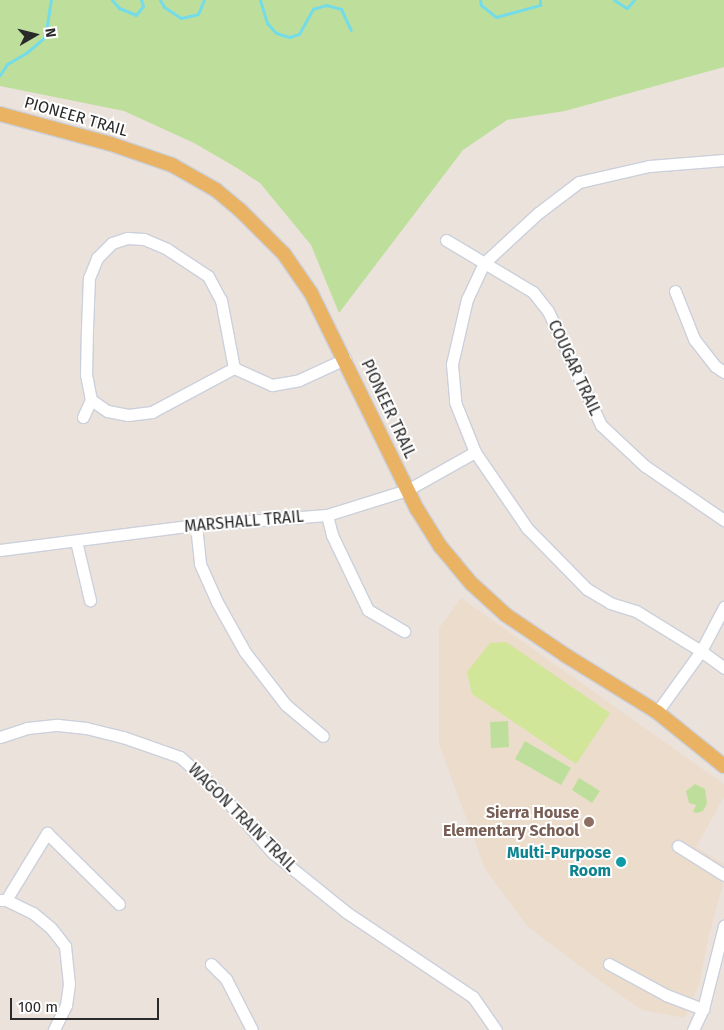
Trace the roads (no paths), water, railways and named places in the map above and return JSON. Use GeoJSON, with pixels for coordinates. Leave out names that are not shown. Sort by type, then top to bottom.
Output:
{"type":"FeatureCollection","features":[{"type":"Feature","properties":{"kind":"main road","name":"PIONEER TRAIL"},"geometry":{"type":"LineString","coordinates":[[5,115],[142,154],[172,165],[216,190],[264,232],[298,273],[324,315],[407,490],[440,546],[490,601],[558,651],[656,712],[724,766]]}},
{"type":"Feature","properties":{"kind":"street"},"geometry":{"type":"LineString","coordinates":[[724,160],[649,166],[579,182],[538,213],[484,263],[467,299],[452,364],[455,402],[475,452],[527,528],[587,589],[610,603],[636,612],[724,668]]}},
{"type":"Feature","properties":{"kind":"street"},"geometry":{"type":"LineString","coordinates":[[83,417],[91,400],[86,374],[89,278],[96,258],[112,244],[127,238],[144,239],[167,249],[208,276],[221,300],[234,368]]}},
{"type":"Feature","properties":{"kind":"street","name":"COUGAR TRAIL"},"geometry":{"type":"LineString","coordinates":[[446,240],[533,292],[548,311],[601,425],[645,466],[724,520]]}},
{"type":"Feature","properties":{"kind":"street"},"geometry":{"type":"LineString","coordinates":[[675,291],[694,339],[716,366],[724,372]]}},
{"type":"Feature","properties":{"kind":"street"},"geometry":{"type":"LineString","coordinates":[[234,368],[272,385],[299,380],[345,360]]}},
{"type":"Feature","properties":{"kind":"street"},"geometry":{"type":"LineString","coordinates":[[91,400],[107,410],[128,415],[152,412],[234,368]]}},
{"type":"Feature","properties":{"kind":"street","name":"MARSHALL TRAIL"},"geometry":{"type":"LineString","coordinates":[[0,550],[196,525],[327,515],[407,490],[475,452]]}},
{"type":"Feature","properties":{"kind":"street"},"geometry":{"type":"LineString","coordinates":[[327,515],[332,535],[368,610],[404,631]]}},
{"type":"Feature","properties":{"kind":"street"},"geometry":{"type":"LineString","coordinates":[[196,525],[200,564],[217,602],[245,652],[286,705],[323,736]]}},
{"type":"Feature","properties":{"kind":"street"},"geometry":{"type":"LineString","coordinates":[[76,541],[90,600]]}},
{"type":"Feature","properties":{"kind":"street"},"geometry":{"type":"LineString","coordinates":[[656,712],[700,651],[724,607]]}},
{"type":"Feature","properties":{"kind":"street","name":"WAGON TRAIN TRAIL"},"geometry":{"type":"LineString","coordinates":[[0,737],[27,728],[58,725],[86,728],[124,737],[180,757],[217,790],[273,853],[346,912],[473,997],[496,1030]]}},
{"type":"Feature","properties":{"kind":"street"},"geometry":{"type":"LineString","coordinates":[[54,1030],[66,1005],[69,984],[65,946],[51,928],[34,913],[3,900],[47,833],[119,904]]}},
{"type":"Feature","properties":{"kind":"street"},"geometry":{"type":"LineString","coordinates":[[678,846],[724,874]]}},
{"type":"Feature","properties":{"kind":"street"},"geometry":{"type":"LineString","coordinates":[[694,1030],[703,1009],[724,926]]}},
{"type":"Feature","properties":{"kind":"street"},"geometry":{"type":"LineString","coordinates":[[211,964],[226,978],[252,1030]]}},
{"type":"Feature","properties":{"kind":"street"},"geometry":{"type":"LineString","coordinates":[[609,964],[666,995],[703,1009]]}},
{"type":"Feature","properties":{"kind":"waterway"},"geometry":{"type":"LineString","coordinates":[[0,75],[7,64],[26,53],[45,37],[51,0]]}},
{"type":"Feature","properties":{"kind":"waterway"},"geometry":{"type":"LineString","coordinates":[[112,0],[119,8],[136,15],[143,6],[141,0]]}},
{"type":"Feature","properties":{"kind":"waterway"},"geometry":{"type":"LineString","coordinates":[[160,0],[164,7],[181,18],[198,14],[204,0]]}},
{"type":"Feature","properties":{"kind":"waterway"},"geometry":{"type":"LineString","coordinates":[[260,0],[267,23],[276,33],[289,37],[299,34],[313,9],[326,5],[341,9],[351,30]]}},
{"type":"Feature","properties":{"kind":"waterway"},"geometry":{"type":"LineString","coordinates":[[480,0],[481,5],[496,17],[540,5],[540,0]]}},
{"type":"Feature","properties":{"kind":"waterway"},"geometry":{"type":"LineString","coordinates":[[614,0],[627,8],[634,0]]}},
{"type":"Feature","properties":{"kind":"place","name":"Sierra House Elementary School"},"geometry":{"type":"Point","coordinates":[589,822]}},
{"type":"Feature","properties":{"kind":"place","name":"Multi-Purpose Room"},"geometry":{"type":"Point","coordinates":[621,862]}}]}
